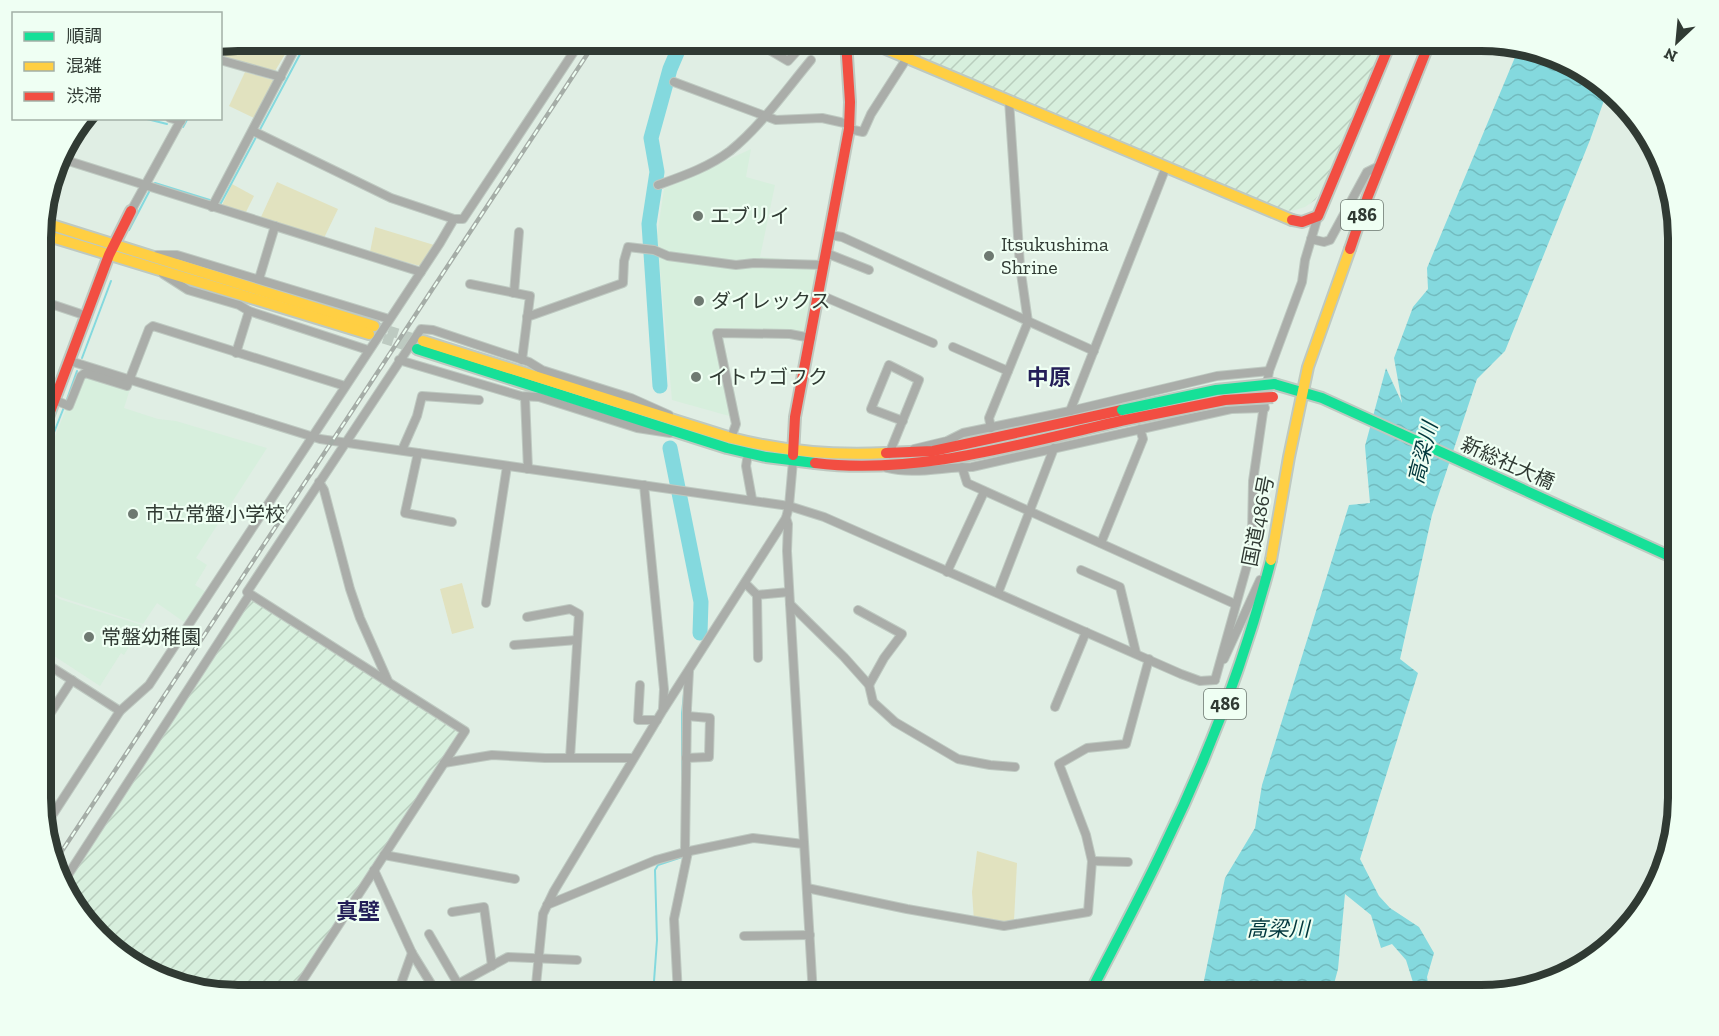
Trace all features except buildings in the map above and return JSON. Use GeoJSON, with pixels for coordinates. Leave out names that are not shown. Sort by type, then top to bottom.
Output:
{"type":"FeatureCollection","features":[{"type":"Feature","properties":{"kind":"main road"},"geometry":{"type":"LineString","coordinates":[[793,456],[795,417],[849,127],[847,51]]}},
{"type":"Feature","properties":{"kind":"main road"},"geometry":{"type":"LineString","coordinates":[[892,51],[1286,219],[1302,222],[1318,216],[1387,51]]}},
{"type":"Feature","properties":{"kind":"main road","name":"国道486号"},"geometry":{"type":"LineString","coordinates":[[1094,985],[1163,850],[1191,789],[1227,699],[1250,634],[1272,555],[1301,391],[1313,350],[1426,51]]}},
{"type":"Feature","properties":{"kind":"main road"},"geometry":{"type":"LineString","coordinates":[[51,416],[62,403],[70,361],[111,251],[131,212]]}},
{"type":"Feature","properties":{"kind":"main road"},"geometry":{"type":"LineString","coordinates":[[51,236],[111,251],[147,255],[372,330],[157,270],[111,251],[52,226]]}},
{"type":"Feature","properties":{"kind":"main road"},"geometry":{"type":"LineString","coordinates":[[420,345],[679,428],[748,454],[793,456],[933,451],[1123,415],[1301,391]]}},
{"type":"Feature","properties":{"kind":"main road","name":"新総社大橋"},"geometry":{"type":"LineString","coordinates":[[1123,415],[1212,389],[1244,384],[1274,384],[1322,398],[1668,555]]}},
{"type":"Feature","properties":{"kind":"main road"},"geometry":{"type":"LineString","coordinates":[[679,428],[731,438],[828,465],[878,466],[944,460],[1123,415]]}},
{"type":"Feature","properties":{"kind":"street"},"geometry":{"type":"LineString","coordinates":[[214,203],[256,132],[294,51]]}},
{"type":"Feature","properties":{"kind":"street"},"geometry":{"type":"LineString","coordinates":[[256,132],[391,198],[454,219],[464,219],[574,51]]}},
{"type":"Feature","properties":{"kind":"street"},"geometry":{"type":"LineString","coordinates":[[771,51],[788,61],[797,51]]}},
{"type":"Feature","properties":{"kind":"street"},"geometry":{"type":"LineString","coordinates":[[674,82],[776,120],[822,118],[863,132],[871,114],[908,58]]}},
{"type":"Feature","properties":{"kind":"street"},"geometry":{"type":"LineString","coordinates":[[658,185],[695,172],[730,151],[765,116],[811,60]]}},
{"type":"Feature","properties":{"kind":"street"},"geometry":{"type":"LineString","coordinates":[[222,61],[281,76]]}},
{"type":"Feature","properties":{"kind":"street"},"geometry":{"type":"LineString","coordinates":[[991,428],[989,418],[1028,322],[1020,266],[1009,100]]}},
{"type":"Feature","properties":{"kind":"street"},"geometry":{"type":"LineString","coordinates":[[131,212],[150,187],[182,120]]}},
{"type":"Feature","properties":{"kind":"street"},"geometry":{"type":"LineString","coordinates":[[68,161],[150,187],[214,203],[275,226],[421,272]]}},
{"type":"Feature","properties":{"kind":"street"},"geometry":{"type":"LineString","coordinates":[[1311,239],[1324,242],[1330,240],[1367,172],[1381,165]]}},
{"type":"Feature","properties":{"kind":"street"},"geometry":{"type":"LineString","coordinates":[[1070,411],[1166,167]]}},
{"type":"Feature","properties":{"kind":"street"},"geometry":{"type":"LineString","coordinates":[[1215,680],[1248,562],[1252,534],[1253,481],[1269,371],[1302,282],[1305,260],[1318,216]]}},
{"type":"Feature","properties":{"kind":"street"},"geometry":{"type":"LineString","coordinates":[[52,815],[120,711],[149,685],[454,219]]}},
{"type":"Feature","properties":{"kind":"street"},"geometry":{"type":"LineString","coordinates":[[259,279],[275,226]]}},
{"type":"Feature","properties":{"kind":"street"},"geometry":{"type":"LineString","coordinates":[[514,292],[519,232]]}},
{"type":"Feature","properties":{"kind":"street"},"geometry":{"type":"LineString","coordinates":[[830,235],[842,237],[1094,351]]}},
{"type":"Feature","properties":{"kind":"street"},"geometry":{"type":"LineString","coordinates":[[527,317],[623,283],[624,261],[628,247],[654,250],[668,256],[736,265],[754,263],[824,265]]}},
{"type":"Feature","properties":{"kind":"street"},"geometry":{"type":"LineString","coordinates":[[826,254],[869,270]]}},
{"type":"Feature","properties":{"kind":"street"},"geometry":{"type":"LineString","coordinates":[[147,255],[177,255],[389,319]]}},
{"type":"Feature","properties":{"kind":"street"},"geometry":{"type":"LineString","coordinates":[[157,270],[188,290],[239,305],[249,311],[368,350]]}},
{"type":"Feature","properties":{"kind":"street"},"geometry":{"type":"LineString","coordinates":[[470,284],[530,296],[522,360]]}},
{"type":"Feature","properties":{"kind":"street"},"geometry":{"type":"LineString","coordinates":[[819,294],[933,343]]}},
{"type":"Feature","properties":{"kind":"street"},"geometry":{"type":"LineString","coordinates":[[51,304],[87,316]]}},
{"type":"Feature","properties":{"kind":"street"},"geometry":{"type":"LineString","coordinates":[[236,353],[249,311]]}},
{"type":"Feature","properties":{"kind":"street"},"geometry":{"type":"LineString","coordinates":[[62,403],[69,406],[81,376],[85,373],[127,386],[149,329],[153,326],[345,386]]}},
{"type":"Feature","properties":{"kind":"street"},"geometry":{"type":"LineString","coordinates":[[300,985],[465,731],[247,592],[399,360],[423,328],[522,360],[542,370],[631,398],[661,410],[679,428]]}},
{"type":"Feature","properties":{"kind":"street"},"geometry":{"type":"LineString","coordinates":[[731,438],[736,424],[717,333],[790,333],[811,338]]}},
{"type":"Feature","properties":{"kind":"street"},"geometry":{"type":"LineString","coordinates":[[953,347],[1008,371]]}},
{"type":"Feature","properties":{"kind":"street"},"geometry":{"type":"LineString","coordinates":[[399,360],[525,397],[539,397],[637,428],[679,428]]}},
{"type":"Feature","properties":{"kind":"street"},"geometry":{"type":"LineString","coordinates":[[70,361],[313,437],[789,506],[824,518],[1200,681],[1215,680]]}},
{"type":"Feature","properties":{"kind":"street"},"geometry":{"type":"LineString","coordinates":[[889,454],[903,422],[919,380],[889,365],[871,409],[903,422]]}},
{"type":"Feature","properties":{"kind":"street"},"geometry":{"type":"LineString","coordinates":[[905,453],[963,434],[1217,376],[1269,371]]}},
{"type":"Feature","properties":{"kind":"street"},"geometry":{"type":"LineString","coordinates":[[402,450],[412,430],[422,396],[479,400]]}},
{"type":"Feature","properties":{"kind":"street"},"geometry":{"type":"LineString","coordinates":[[525,397],[528,469]]}},
{"type":"Feature","properties":{"kind":"street"},"geometry":{"type":"LineString","coordinates":[[878,466],[905,471],[972,467],[1231,409],[1265,408]]}},
{"type":"Feature","properties":{"kind":"street"},"geometry":{"type":"LineString","coordinates":[[1101,543],[1143,439],[1140,429]]}},
{"type":"Feature","properties":{"kind":"street"},"geometry":{"type":"LineString","coordinates":[[998,593],[1054,448]]}},
{"type":"Feature","properties":{"kind":"street"},"geometry":{"type":"LineString","coordinates":[[418,453],[405,513],[452,522]]}},
{"type":"Feature","properties":{"kind":"street"},"geometry":{"type":"LineString","coordinates":[[748,454],[746,466],[752,499]]}},
{"type":"Feature","properties":{"kind":"street"},"geometry":{"type":"LineString","coordinates":[[536,985],[543,914],[546,906],[633,758],[786,518],[793,456]]}},
{"type":"Feature","properties":{"kind":"street"},"geometry":{"type":"LineString","coordinates":[[486,603],[507,466]]}},
{"type":"Feature","properties":{"kind":"street"},"geometry":{"type":"LineString","coordinates":[[962,467],[967,483],[984,492],[1235,604]]}},
{"type":"Feature","properties":{"kind":"street"},"geometry":{"type":"LineString","coordinates":[[319,482],[324,490],[353,599],[389,683]]}},
{"type":"Feature","properties":{"kind":"street"},"geometry":{"type":"LineString","coordinates":[[644,485],[664,689],[663,710]]}},
{"type":"Feature","properties":{"kind":"street"},"geometry":{"type":"LineString","coordinates":[[947,572],[984,492]]}},
{"type":"Feature","properties":{"kind":"street"},"geometry":{"type":"LineString","coordinates":[[786,518],[813,985]]}},
{"type":"Feature","properties":{"kind":"street"},"geometry":{"type":"LineString","coordinates":[[1215,680],[1272,555]]}},
{"type":"Feature","properties":{"kind":"street"},"geometry":{"type":"LineString","coordinates":[[1081,570],[1120,586],[1136,653]]}},
{"type":"Feature","properties":{"kind":"street"},"geometry":{"type":"LineString","coordinates":[[745,583],[757,595],[758,658]]}},
{"type":"Feature","properties":{"kind":"street"},"geometry":{"type":"LineString","coordinates":[[757,595],[789,592]]}},
{"type":"Feature","properties":{"kind":"street"},"geometry":{"type":"LineString","coordinates":[[68,875],[250,594]]}},
{"type":"Feature","properties":{"kind":"street"},"geometry":{"type":"LineString","coordinates":[[790,604],[869,685],[873,702],[888,716],[946,753],[966,761],[1015,767]]}},
{"type":"Feature","properties":{"kind":"street"},"geometry":{"type":"LineString","coordinates":[[528,617],[574,609],[579,614],[570,758]]}},
{"type":"Feature","properties":{"kind":"street"},"geometry":{"type":"LineString","coordinates":[[858,610],[902,634],[884,658],[869,685]]}},
{"type":"Feature","properties":{"kind":"street"},"geometry":{"type":"LineString","coordinates":[[1055,707],[1086,632]]}},
{"type":"Feature","properties":{"kind":"street"},"geometry":{"type":"LineString","coordinates":[[514,645],[577,640]]}},
{"type":"Feature","properties":{"kind":"street"},"geometry":{"type":"LineString","coordinates":[[807,888],[1004,926],[1088,912],[1092,861],[1086,836],[1059,764],[1087,748],[1126,744],[1149,659]]}},
{"type":"Feature","properties":{"kind":"street"},"geometry":{"type":"LineString","coordinates":[[51,666],[120,711]]}},
{"type":"Feature","properties":{"kind":"street"},"geometry":{"type":"LineString","coordinates":[[677,985],[674,919],[687,852],[686,758],[689,670]]}},
{"type":"Feature","properties":{"kind":"street"},"geometry":{"type":"LineString","coordinates":[[51,712],[72,680]]}},
{"type":"Feature","properties":{"kind":"street"},"geometry":{"type":"LineString","coordinates":[[640,685],[638,720],[657,720]]}},
{"type":"Feature","properties":{"kind":"street"},"geometry":{"type":"LineString","coordinates":[[686,758],[709,757],[710,718],[687,716]]}},
{"type":"Feature","properties":{"kind":"street"},"geometry":{"type":"LineString","coordinates":[[444,763],[492,755],[633,758]]}},
{"type":"Feature","properties":{"kind":"street"},"geometry":{"type":"LineString","coordinates":[[546,906],[656,860],[687,852],[753,838],[803,844]]}},
{"type":"Feature","properties":{"kind":"street"},"geometry":{"type":"LineString","coordinates":[[384,855],[515,879]]}},
{"type":"Feature","properties":{"kind":"street"},"geometry":{"type":"LineString","coordinates":[[1092,861],[1128,862]]}},
{"type":"Feature","properties":{"kind":"street"},"geometry":{"type":"LineString","coordinates":[[374,870],[412,952],[432,985]]}},
{"type":"Feature","properties":{"kind":"street"},"geometry":{"type":"LineString","coordinates":[[452,912],[484,907],[492,966]]}},
{"type":"Feature","properties":{"kind":"street"},"geometry":{"type":"LineString","coordinates":[[429,934],[458,984],[508,957],[577,960]]}},
{"type":"Feature","properties":{"kind":"street"},"geometry":{"type":"LineString","coordinates":[[744,936],[810,934]]}},
{"type":"Feature","properties":{"kind":"street"},"geometry":{"type":"LineString","coordinates":[[400,985],[412,952]]}},
{"type":"Feature","properties":{"kind":"shaded area"},"geometry":{"type":"Polygon","coordinates":[[[287,51],[275,71],[223,58],[227,52],[287,51]]]}},
{"type":"Feature","properties":{"kind":"shaded area"},"geometry":{"type":"Polygon","coordinates":[[[907,51],[1380,51],[1321,191],[1315,200],[1305,207],[1292,211],[1273,208],[907,51]]]}},
{"type":"Feature","properties":{"kind":"shaded area"},"geometry":{"type":"Polygon","coordinates":[[[245,72],[273,80],[254,118],[229,106],[245,72]]]}},
{"type":"Feature","properties":{"kind":"shaded area"},"geometry":{"type":"Polygon","coordinates":[[[751,149],[746,177],[775,185],[760,257],[820,262],[808,333],[721,328],[740,419],[672,400],[657,236],[664,189],[751,149]]]}},
{"type":"Feature","properties":{"kind":"shaded area"},"geometry":{"type":"Polygon","coordinates":[[[277,182],[338,209],[324,238],[261,217],[277,182]]]}},
{"type":"Feature","properties":{"kind":"shaded area"},"geometry":{"type":"Polygon","coordinates":[[[232,184],[254,196],[246,212],[222,205],[232,184]]]}},
{"type":"Feature","properties":{"kind":"shaded area"},"geometry":{"type":"Polygon","coordinates":[[[375,227],[434,245],[420,266],[370,252],[375,227]]]}},
{"type":"Feature","properties":{"kind":"shaded area","name":"市立常盤小学校"},"geometry":{"type":"Polygon","coordinates":[[[86,376],[130,389],[124,408],[267,448],[196,558],[207,565],[195,585],[206,592],[184,622],[157,603],[143,624],[60,597],[51,592],[51,446],[66,409],[71,411],[83,378],[86,376]]]}},
{"type":"Feature","properties":{"kind":"shaded area"},"geometry":{"type":"Polygon","coordinates":[[[462,583],[474,628],[452,634],[440,589],[462,583]]]}},
{"type":"Feature","properties":{"kind":"shaded area","name":"常盤幼稚園"},"geometry":{"type":"Polygon","coordinates":[[[51,594],[59,599],[142,625],[124,655],[121,653],[100,686],[51,654],[51,594]]]}},
{"type":"Feature","properties":{"kind":"shaded area"},"geometry":{"type":"Polygon","coordinates":[[[251,599],[459,733],[295,985],[213,983],[189,979],[166,971],[134,954],[115,939],[82,902],[69,878],[251,599]]]}},
{"type":"Feature","properties":{"kind":"shaded area"},"geometry":{"type":"Polygon","coordinates":[[[977,851],[1017,863],[1014,921],[1003,924],[974,921],[972,892],[977,851]]]}},
{"type":"Feature","properties":{"kind":"water","name":"高梁川"},"geometry":{"type":"Polygon","coordinates":[[[1516,55],[1553,65],[1575,76],[1605,99],[1505,351],[1477,379],[1432,515],[1400,659],[1418,673],[1360,859],[1379,896],[1390,908],[1419,927],[1434,953],[1427,977],[1428,985],[1414,985],[1406,960],[1392,944],[1381,948],[1371,915],[1345,894],[1338,969],[1334,985],[1203,985],[1225,878],[1255,828],[1262,785],[1349,505],[1370,503],[1365,446],[1386,368],[1402,403],[1394,358],[1413,307],[1428,289],[1427,268],[1516,55]]]}},
{"type":"Feature","properties":{"kind":"waterway"},"geometry":{"type":"LineString","coordinates":[[218,202],[221,203],[302,51]]}},
{"type":"Feature","properties":{"kind":"waterway"},"geometry":{"type":"LineString","coordinates":[[660,386],[649,224],[657,172],[651,138],[670,69],[678,51]]}},
{"type":"Feature","properties":{"kind":"waterway"},"geometry":{"type":"LineString","coordinates":[[151,120],[167,124]]}},
{"type":"Feature","properties":{"kind":"waterway"},"geometry":{"type":"LineString","coordinates":[[183,127],[187,120]]}},
{"type":"Feature","properties":{"kind":"waterway"},"geometry":{"type":"LineString","coordinates":[[153,185],[155,183],[213,201]]}},
{"type":"Feature","properties":{"kind":"waterway"},"geometry":{"type":"LineString","coordinates":[[129,230],[150,190]]}},
{"type":"Feature","properties":{"kind":"waterway"},"geometry":{"type":"LineString","coordinates":[[82,358],[111,281]]}},
{"type":"Feature","properties":{"kind":"waterway"},"geometry":{"type":"LineString","coordinates":[[66,402],[77,371]]}},
{"type":"Feature","properties":{"kind":"waterway"},"geometry":{"type":"LineString","coordinates":[[51,440],[64,407]]}},
{"type":"Feature","properties":{"kind":"waterway"},"geometry":{"type":"LineString","coordinates":[[670,448],[701,602],[700,633]]}},
{"type":"Feature","properties":{"kind":"waterway"},"geometry":{"type":"LineString","coordinates":[[682,796],[684,694]]}},
{"type":"Feature","properties":{"kind":"waterway"},"geometry":{"type":"LineString","coordinates":[[654,985],[657,940],[655,870],[658,865],[682,857]]}},
{"type":"Feature","properties":{"kind":"tunnel"},"geometry":{"type":"LineString","coordinates":[[374,326],[422,341]]}},
{"type":"Feature","properties":{"kind":"tunnel"},"geometry":{"type":"LineString","coordinates":[[369,334],[417,349]]}},
{"type":"Feature","properties":{"kind":"railway"},"geometry":{"type":"LineString","coordinates":[[60,855],[589,51]]}},
{"type":"Feature","properties":{"kind":"traffic: fast"},"geometry":{"type":"LineString","coordinates":[[417,349],[727,448],[766,457],[815,463]]}},
{"type":"Feature","properties":{"kind":"traffic: fast"},"geometry":{"type":"LineString","coordinates":[[1274,384],[1322,398],[1668,555]]}},
{"type":"Feature","properties":{"kind":"traffic: fast"},"geometry":{"type":"LineString","coordinates":[[1122,410],[1216,390],[1274,384]]}},
{"type":"Feature","properties":{"kind":"traffic: fast"},"geometry":{"type":"LineString","coordinates":[[1094,985],[1154,867],[1210,743],[1237,671],[1271,560]]}},
{"type":"Feature","properties":{"kind":"traffic: slow"},"geometry":{"type":"LineString","coordinates":[[891,51],[1292,220]]}},
{"type":"Feature","properties":{"kind":"traffic: slow"},"geometry":{"type":"LineString","coordinates":[[52,225],[374,326]]}},
{"type":"Feature","properties":{"kind":"traffic: slow"},"geometry":{"type":"LineString","coordinates":[[51,237],[369,334]]}},
{"type":"Feature","properties":{"kind":"traffic: slow"},"geometry":{"type":"LineString","coordinates":[[1271,560],[1308,367],[1350,249]]}},
{"type":"Feature","properties":{"kind":"traffic: slow"},"geometry":{"type":"LineString","coordinates":[[423,341],[731,438],[808,452],[886,453]]}},
{"type":"Feature","properties":{"kind":"traffic: jam"},"geometry":{"type":"LineString","coordinates":[[793,455],[795,417],[849,129],[850,102],[847,51]]}},
{"type":"Feature","properties":{"kind":"traffic: jam"},"geometry":{"type":"LineString","coordinates":[[1292,220],[1302,222],[1318,216],[1387,51]]}},
{"type":"Feature","properties":{"kind":"traffic: jam"},"geometry":{"type":"LineString","coordinates":[[1350,249],[1368,196],[1426,51]]}},
{"type":"Feature","properties":{"kind":"traffic: jam"},"geometry":{"type":"LineString","coordinates":[[51,409],[109,255],[131,211]]}},
{"type":"Feature","properties":{"kind":"traffic: jam"},"geometry":{"type":"LineString","coordinates":[[1125,420],[1225,400],[1273,397]]}},
{"type":"Feature","properties":{"kind":"traffic: jam"},"geometry":{"type":"LineString","coordinates":[[886,453],[933,451],[1122,410]]}},
{"type":"Feature","properties":{"kind":"traffic: jam"},"geometry":{"type":"LineString","coordinates":[[815,463],[854,466],[932,461],[1010,447],[1125,420]]}},
{"type":"Feature","properties":{"kind":"place","name":"エブリイ"},"geometry":{"type":"Point","coordinates":[698,216]}},
{"type":"Feature","properties":{"kind":"place","name":"Itsukushima Shrine"},"geometry":{"type":"Point","coordinates":[989,256]}},
{"type":"Feature","properties":{"kind":"place","name":"ダイレックス"},"geometry":{"type":"Point","coordinates":[699,301]}},
{"type":"Feature","properties":{"kind":"place","name":"イトウゴフク"},"geometry":{"type":"Point","coordinates":[696,377]}},
{"type":"Feature","properties":{"kind":"place","name":"市立常盤小学校"},"geometry":{"type":"Point","coordinates":[133,514]}},
{"type":"Feature","properties":{"kind":"place","name":"常盤幼稚園"},"geometry":{"type":"Point","coordinates":[89,637]}},
{"type":"Feature","properties":{"kind":"district","name":"中原"},"geometry":{"type":"Point","coordinates":[1049,377]}},
{"type":"Feature","properties":{"kind":"district","name":"真壁"},"geometry":{"type":"Point","coordinates":[358,911]}}]}
